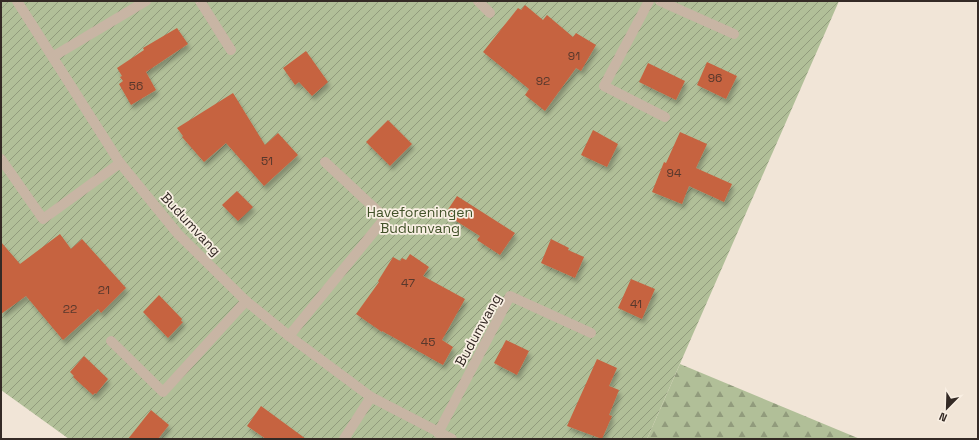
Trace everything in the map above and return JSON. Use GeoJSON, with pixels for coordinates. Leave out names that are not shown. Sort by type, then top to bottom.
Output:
{"type":"FeatureCollection","features":[{"type":"Feature","properties":{"kind":"street","name":"Budumvang"},"geometry":{"type":"LineString","coordinates":[[18,1],[120,162],[178,234],[246,301],[289,336],[371,397],[452,439]]}},
{"type":"Feature","properties":{"kind":"street"},"geometry":{"type":"LineString","coordinates":[[54,56],[146,1]]}},
{"type":"Feature","properties":{"kind":"street"},"geometry":{"type":"LineString","coordinates":[[200,1],[232,50]]}},
{"type":"Feature","properties":{"kind":"street"},"geometry":{"type":"LineString","coordinates":[[478,1],[490,13]]}},
{"type":"Feature","properties":{"kind":"street"},"geometry":{"type":"LineString","coordinates":[[649,1],[604,86],[665,116]]}},
{"type":"Feature","properties":{"kind":"street"},"geometry":{"type":"LineString","coordinates":[[660,1],[734,34]]}},
{"type":"Feature","properties":{"kind":"street"},"geometry":{"type":"LineString","coordinates":[[1,159],[43,219],[120,162]]}},
{"type":"Feature","properties":{"kind":"street"},"geometry":{"type":"LineString","coordinates":[[289,336],[385,218],[325,162]]}},
{"type":"Feature","properties":{"kind":"street","name":"Budumvang"},"geometry":{"type":"LineString","coordinates":[[438,433],[510,296],[591,333]]}},
{"type":"Feature","properties":{"kind":"street"},"geometry":{"type":"LineString","coordinates":[[111,341],[163,392],[246,301]]}},
{"type":"Feature","properties":{"kind":"street"},"geometry":{"type":"LineString","coordinates":[[344,439],[371,397]]}},
{"type":"Feature","properties":{"kind":"green space","name":"Haveforeningen Budumvang"},"geometry":{"type":"Polygon","coordinates":[[[1,1],[839,1],[647,439],[69,439],[1,390],[1,1]]]}},
{"type":"Feature","properties":{"kind":"green space"},"geometry":{"type":"Polygon","coordinates":[[[680,364],[860,439],[647,439],[680,364]]]}},
{"type":"Feature","properties":{"kind":"building"},"geometry":{"type":"Polygon","coordinates":[[[525,5],[543,20],[547,15],[573,37],[576,33],[596,45],[581,71],[576,68],[545,111],[525,95],[529,89],[483,52],[518,8],[521,10],[525,5]]]}},
{"type":"Feature","properties":{"kind":"building"},"geometry":{"type":"Polygon","coordinates":[[[177,28],[188,44],[146,72],[156,90],[131,105],[119,84],[123,81],[117,68],[144,50],[143,48],[177,28]]]}},
{"type":"Feature","properties":{"kind":"building"},"geometry":{"type":"Polygon","coordinates":[[[306,51],[328,82],[312,96],[299,82],[295,85],[283,68],[306,51]]]}},
{"type":"Feature","properties":{"kind":"building"},"geometry":{"type":"Polygon","coordinates":[[[707,62],[737,76],[726,99],[697,85],[707,62]]]}},
{"type":"Feature","properties":{"kind":"building"},"geometry":{"type":"Polygon","coordinates":[[[648,63],[685,81],[676,100],[639,82],[648,63]]]}},
{"type":"Feature","properties":{"kind":"building"},"geometry":{"type":"Polygon","coordinates":[[[233,93],[265,145],[278,133],[298,155],[264,186],[226,143],[204,162],[182,137],[183,136],[177,128],[233,93]]]}},
{"type":"Feature","properties":{"kind":"building"},"geometry":{"type":"Polygon","coordinates":[[[388,120],[412,144],[390,166],[366,142],[388,120]]]}},
{"type":"Feature","properties":{"kind":"building"},"geometry":{"type":"Polygon","coordinates":[[[593,130],[618,144],[607,167],[581,155],[593,130]]]}},
{"type":"Feature","properties":{"kind":"building"},"geometry":{"type":"Polygon","coordinates":[[[680,132],[707,144],[696,168],[732,184],[724,202],[689,186],[682,204],[652,192],[664,162],[666,163],[680,132]]]}},
{"type":"Feature","properties":{"kind":"building"},"geometry":{"type":"Polygon","coordinates":[[[237,191],[253,207],[238,221],[222,205],[237,191]]]}},
{"type":"Feature","properties":{"kind":"building"},"geometry":{"type":"Polygon","coordinates":[[[457,196],[515,233],[500,255],[477,240],[480,236],[445,214],[457,196]]]}},
{"type":"Feature","properties":{"kind":"building"},"geometry":{"type":"Polygon","coordinates":[[[60,234],[71,249],[82,239],[126,288],[101,313],[98,309],[63,340],[26,296],[1,314],[1,242],[20,264],[60,234]]]}},
{"type":"Feature","properties":{"kind":"building"},"geometry":{"type":"Polygon","coordinates":[[[551,239],[569,248],[568,250],[584,257],[575,278],[541,263],[551,239]]]}},
{"type":"Feature","properties":{"kind":"building"},"geometry":{"type":"Polygon","coordinates":[[[410,254],[429,267],[423,276],[465,299],[442,340],[453,347],[443,365],[382,332],[356,314],[379,282],[378,281],[393,257],[400,261],[402,258],[406,260],[410,254]]]}},
{"type":"Feature","properties":{"kind":"building"},"geometry":{"type":"Polygon","coordinates":[[[631,279],[655,289],[642,319],[618,308],[631,279]]]}},
{"type":"Feature","properties":{"kind":"building"},"geometry":{"type":"Polygon","coordinates":[[[159,295],[182,319],[181,321],[183,322],[168,338],[143,312],[159,295]]]}},
{"type":"Feature","properties":{"kind":"building"},"geometry":{"type":"Polygon","coordinates":[[[506,340],[529,351],[517,375],[494,363],[506,340]]]}},
{"type":"Feature","properties":{"kind":"building"},"geometry":{"type":"Polygon","coordinates":[[[84,356],[108,379],[96,394],[95,393],[93,395],[73,377],[74,376],[70,372],[84,356]]]}},
{"type":"Feature","properties":{"kind":"building"},"geometry":{"type":"Polygon","coordinates":[[[597,359],[617,368],[609,386],[619,390],[609,415],[612,416],[602,439],[567,426],[597,359]]]}},
{"type":"Feature","properties":{"kind":"building"},"geometry":{"type":"Polygon","coordinates":[[[261,406],[306,439],[266,439],[247,426],[261,406]]]}},
{"type":"Feature","properties":{"kind":"building"},"geometry":{"type":"Polygon","coordinates":[[[151,410],[169,425],[158,439],[128,439],[151,410]]]}}]}
